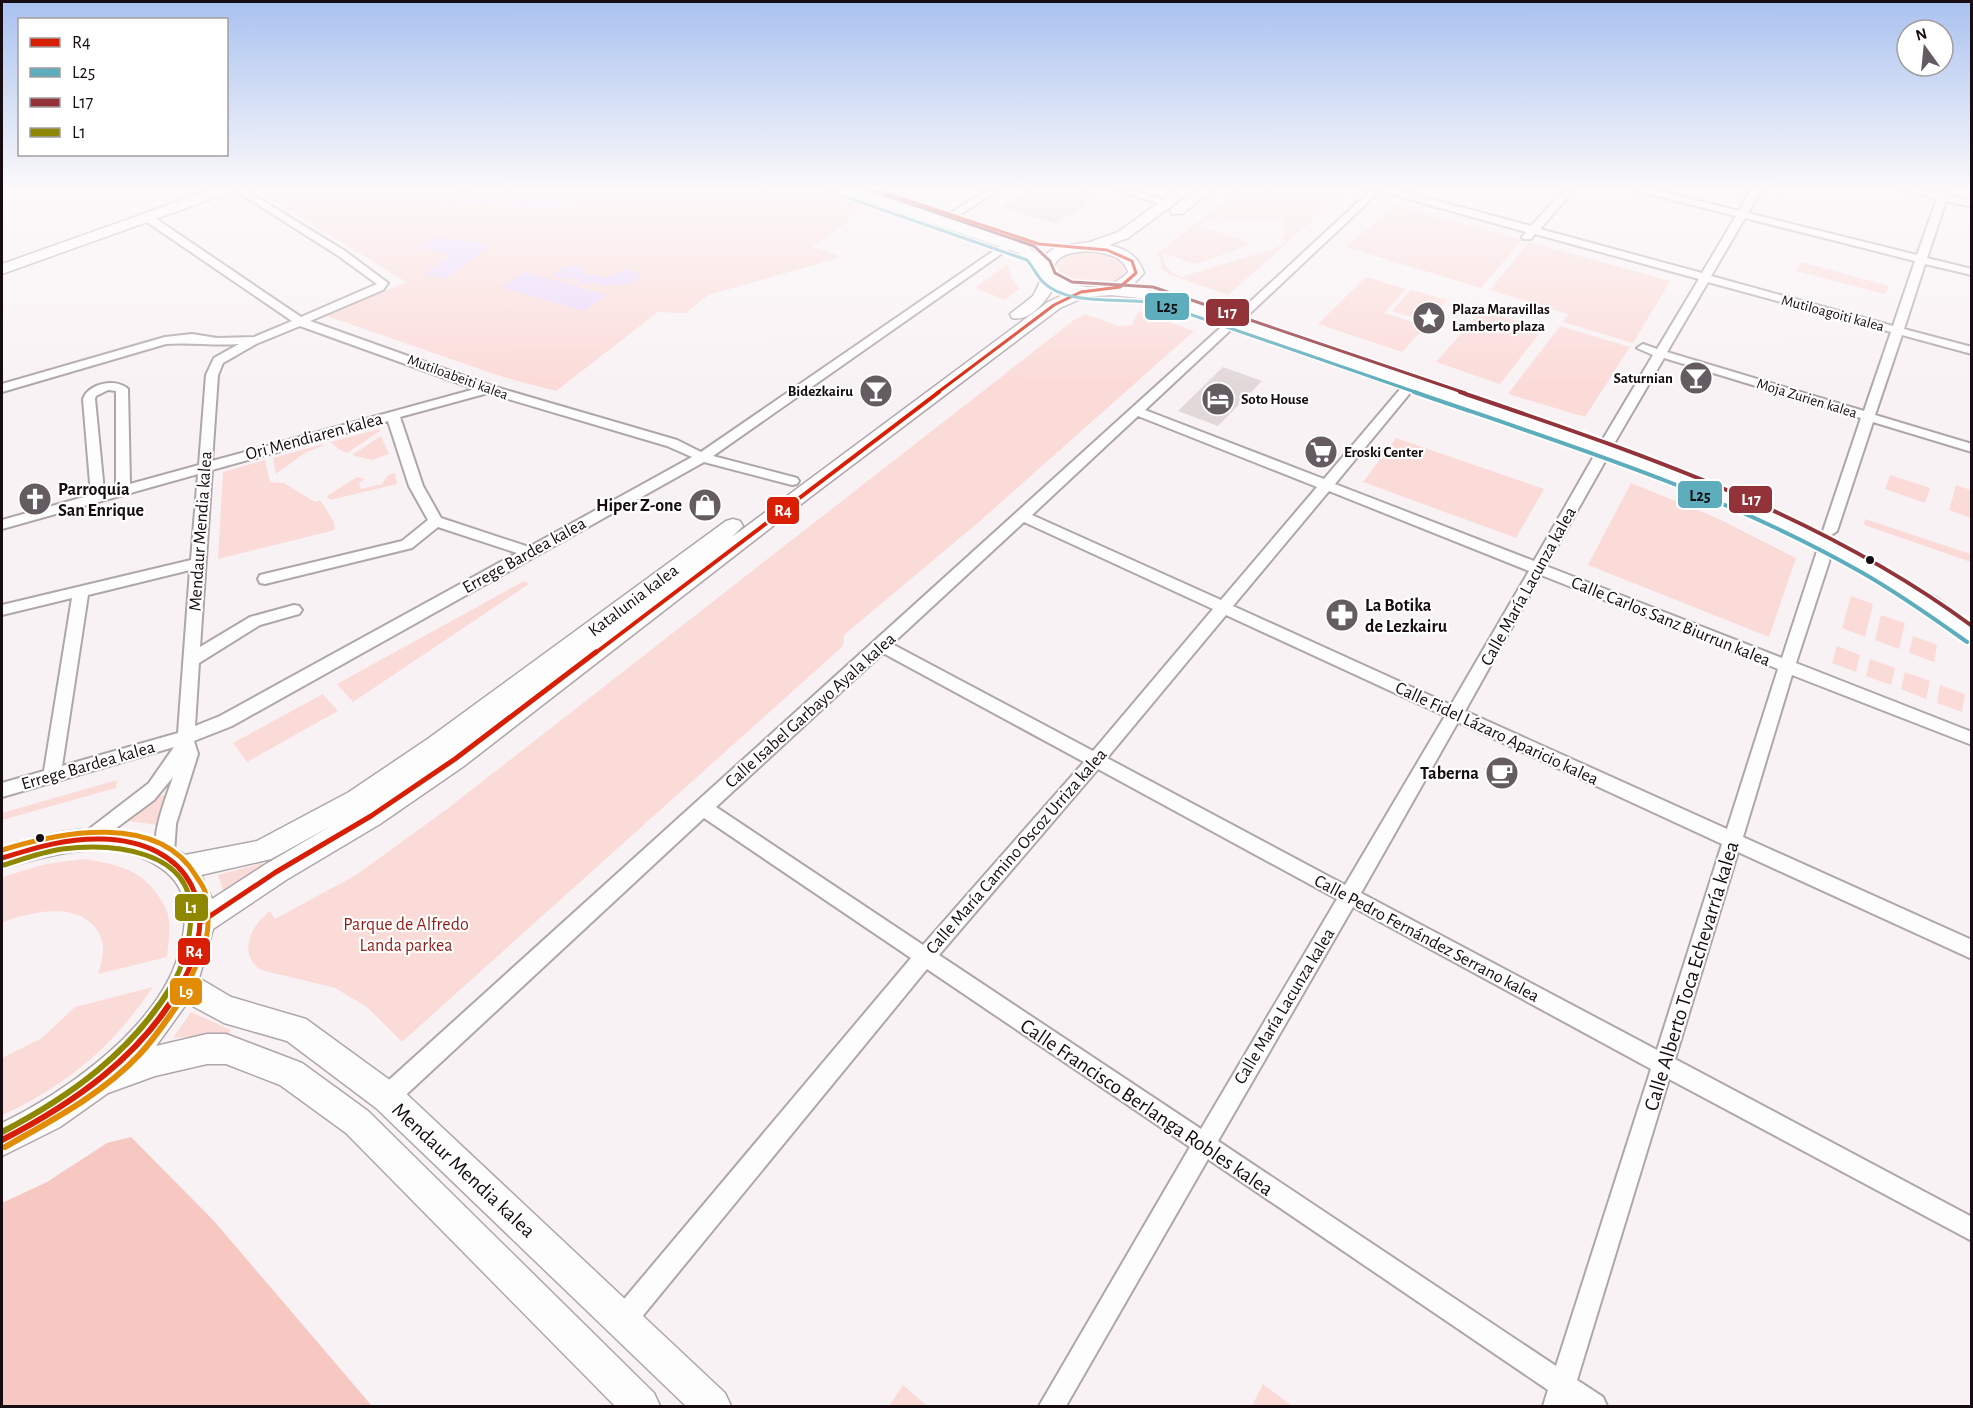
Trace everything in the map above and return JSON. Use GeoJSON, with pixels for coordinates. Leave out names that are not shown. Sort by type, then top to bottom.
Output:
{"type":"FeatureCollection","features":[{"type":"Feature","properties":{"kind":"main road"},"geometry":{"type":"LineString","coordinates":[[2,269],[43,255]]}},
{"type":"Feature","properties":{"kind":"main road"},"geometry":{"type":"LineString","coordinates":[[1032,255],[1047,272],[1070,289],[1152,294],[1237,319],[1607,444],[1783,523],[1828,538],[1894,565],[1971,615]]}},
{"type":"Feature","properties":{"kind":"main road","name":"Katalunia kalea"},"geometry":{"type":"LineString","coordinates":[[175,860],[262,851],[358,799],[447,738],[1039,299],[1054,255]]}},
{"type":"Feature","properties":{"kind":"main road"},"geometry":{"type":"LineString","coordinates":[[1111,290],[1124,286],[1132,280],[1136,273],[1136,267],[1123,255]]}},
{"type":"Feature","properties":{"kind":"main road"},"geometry":{"type":"LineString","coordinates":[[1136,273],[1160,286],[1237,319],[1411,384],[1607,444]]}},
{"type":"Feature","properties":{"kind":"main road","name":"Katalunia kalea"},"geometry":{"type":"LineString","coordinates":[[201,922],[276,872],[371,816],[455,759],[806,490],[1058,303],[1084,291]]}},
{"type":"Feature","properties":{"kind":"main road"},"geometry":{"type":"LineString","coordinates":[[1828,538],[1929,603],[1971,636]]}},
{"type":"Feature","properties":{"kind":"main road"},"geometry":{"type":"LineString","coordinates":[[2,858],[52,843],[90,838],[135,842],[175,860],[197,894],[201,922],[196,952],[183,984],[150,1032],[102,1080],[43,1120],[2,1140]]}},
{"type":"Feature","properties":{"kind":"main road","name":"Mendaur Mendia kalea"},"geometry":{"type":"LineString","coordinates":[[183,984],[224,1009],[294,1029],[387,1097],[712,1407]]}},
{"type":"Feature","properties":{"kind":"main road","name":"Mendaur Mendia kalea"},"geometry":{"type":"LineString","coordinates":[[102,1080],[155,1061],[207,1049],[226,1049],[291,1074],[357,1122],[640,1407]]}},
{"type":"Feature","properties":{"kind":"street","name":"Mutiloabeiti kalea"},"geometry":{"type":"LineString","coordinates":[[202,255],[301,322],[488,389],[672,443],[702,457],[792,481]]}},
{"type":"Feature","properties":{"kind":"street"},"geometry":{"type":"LineString","coordinates":[[217,342],[223,357],[256,340],[379,288],[383,283],[343,255]]}},
{"type":"Feature","properties":{"kind":"street","name":"Errege Bardea kalea"},"geometry":{"type":"LineString","coordinates":[[2,790],[186,742],[226,721],[702,457],[995,255]]}},
{"type":"Feature","properties":{"kind":"street","name":"Calle Isabel Garbayo Ayala kalea"},"geometry":{"type":"LineString","coordinates":[[387,1097],[702,807],[883,646],[1306,255]]}},
{"type":"Feature","properties":{"kind":"street","name":"Mutiloagoiti kalea"},"geometry":{"type":"LineString","coordinates":[[1614,255],[1705,277],[1971,351]]}},
{"type":"Feature","properties":{"kind":"street","name":"Calle María Lacunza kalea"},"geometry":{"type":"LineString","coordinates":[[1052,1407],[1202,1145],[1456,714],[1607,444],[1718,255]]}},
{"type":"Feature","properties":{"kind":"street"},"geometry":{"type":"LineString","coordinates":[[1901,255],[1971,272]]}},
{"type":"Feature","properties":{"kind":"street","name":"Calle Alberto Toca Echevarría kalea"},"geometry":{"type":"LineString","coordinates":[[1559,1396],[1828,538],[1924,255]]}},
{"type":"Feature","properties":{"kind":"street"},"geometry":{"type":"LineString","coordinates":[[2,388],[165,341],[192,338],[217,342],[256,340]]}},
{"type":"Feature","properties":{"kind":"street","name":"Moja Zurien kalea"},"geometry":{"type":"LineString","coordinates":[[1643,348],[1971,448]]}},
{"type":"Feature","properties":{"kind":"street","name":"Mendaur Mendia kalea"},"geometry":{"type":"LineString","coordinates":[[175,860],[167,824],[189,754],[186,742],[212,375],[213,368],[223,357]]}},
{"type":"Feature","properties":{"kind":"street","name":"Calle María Camino Oscoz Urriza kalea"},"geometry":{"type":"LineString","coordinates":[[623,1320],[925,957],[1225,607],[1411,384]]}},
{"type":"Feature","properties":{"kind":"street"},"geometry":{"type":"LineString","coordinates":[[98,496],[89,399],[91,394],[103,387],[116,386],[122,389],[123,394],[121,408],[123,489]]}},
{"type":"Feature","properties":{"kind":"street","name":"Ori Mendiaren kalea"},"geometry":{"type":"LineString","coordinates":[[2,524],[488,389]]}},
{"type":"Feature","properties":{"kind":"street","name":"Calle Carlos Sanz Biurrun kalea"},"geometry":{"type":"LineString","coordinates":[[1137,411],[1971,739]]}},
{"type":"Feature","properties":{"kind":"street"},"geometry":{"type":"LineString","coordinates":[[393,415],[419,492],[429,514],[436,521],[529,552]]}},
{"type":"Feature","properties":{"kind":"street","name":"Calle Fidel Lázaro Aparicio kalea"},"geometry":{"type":"LineString","coordinates":[[1023,516],[1971,950]]}},
{"type":"Feature","properties":{"kind":"street"},"geometry":{"type":"LineString","coordinates":[[265,579],[406,545],[436,521]]}},
{"type":"Feature","properties":{"kind":"street"},"geometry":{"type":"LineString","coordinates":[[2,610],[198,563]]}},
{"type":"Feature","properties":{"kind":"street"},"geometry":{"type":"LineString","coordinates":[[52,776],[81,591]]}},
{"type":"Feature","properties":{"kind":"street"},"geometry":{"type":"LineString","coordinates":[[192,660],[255,621],[294,610]]}},
{"type":"Feature","properties":{"kind":"street","name":"Calle Pedro Fernández Serrano kalea"},"geometry":{"type":"LineString","coordinates":[[883,646],[1971,1230]]}},
{"type":"Feature","properties":{"kind":"street","name":"Mendaur Mendia kalea"},"geometry":{"type":"LineString","coordinates":[[90,838],[154,788],[168,772],[173,757],[186,742]]}},
{"type":"Feature","properties":{"kind":"street","name":"Calle Francisco Berlanga Robles kalea"},"geometry":{"type":"LineString","coordinates":[[702,807],[1202,1145],[1559,1396],[1593,1407]]}},
{"type":"Feature","properties":{"kind":"green space"},"geometry":{"type":"Polygon","coordinates":[[[362,255],[839,256],[708,295],[686,313],[658,312],[556,391],[500,376],[327,316],[406,282],[362,255]]]}},
{"type":"Feature","properties":{"kind":"green space"},"geometry":{"type":"Polygon","coordinates":[[[1107,255],[1117,260],[1124,271],[1111,283],[1103,285],[1075,283],[1060,275],[1057,265],[1068,256],[1107,255]]]}},
{"type":"Feature","properties":{"kind":"green space"},"geometry":{"type":"Polygon","coordinates":[[[1158,255],[1163,255],[1164,262],[1170,271],[1181,277],[1254,255],[1274,255],[1228,295],[1168,274],[1162,269],[1158,255]]]}},
{"type":"Feature","properties":{"kind":"green space"},"geometry":{"type":"Polygon","coordinates":[[[1168,255],[1222,255],[1195,264],[1168,255]]]}},
{"type":"Feature","properties":{"kind":"green space"},"geometry":{"type":"Polygon","coordinates":[[[1371,255],[1509,255],[1481,288],[1371,255]]]}},
{"type":"Feature","properties":{"kind":"green space"},"geometry":{"type":"Polygon","coordinates":[[[1519,255],[1575,255],[1670,281],[1633,343],[1563,322],[1568,314],[1490,290],[1519,255]]]}},
{"type":"Feature","properties":{"kind":"green space"},"geometry":{"type":"Polygon","coordinates":[[[1801,262],[1889,286],[1885,294],[1796,271],[1801,262]]]}},
{"type":"Feature","properties":{"kind":"green space"},"geometry":{"type":"Polygon","coordinates":[[[1008,264],[1011,278],[1019,289],[1005,300],[975,288],[1008,264]]]}},
{"type":"Feature","properties":{"kind":"green space"},"geometry":{"type":"Polygon","coordinates":[[[1366,277],[1406,289],[1384,313],[1426,326],[1402,352],[1318,324],[1366,277]]]}},
{"type":"Feature","properties":{"kind":"green space"},"geometry":{"type":"Polygon","coordinates":[[[1411,290],[1447,300],[1429,322],[1392,311],[1411,290]]]}},
{"type":"Feature","properties":{"kind":"green space"},"geometry":{"type":"Polygon","coordinates":[[[1482,310],[1543,329],[1500,384],[1436,362],[1482,310]]]}},
{"type":"Feature","properties":{"kind":"green space","name":"Parque de Alfredo Landa parkea"},"geometry":{"type":"Polygon","coordinates":[[[1138,311],[1194,331],[980,521],[844,635],[843,646],[402,1042],[367,1007],[335,988],[261,970],[254,963],[248,948],[249,940],[257,924],[270,911],[275,919],[356,875],[447,809],[1074,320],[1085,314],[1119,326],[1132,325],[1138,311]]]}},
{"type":"Feature","properties":{"kind":"green space"},"geometry":{"type":"Polygon","coordinates":[[[1560,326],[1630,347],[1585,417],[1508,394],[1560,326]]]}},
{"type":"Feature","properties":{"kind":"green space"},"geometry":{"type":"Polygon","coordinates":[[[379,429],[380,431],[347,453],[338,449],[331,442],[379,429]]]}},
{"type":"Feature","properties":{"kind":"green space"},"geometry":{"type":"Polygon","coordinates":[[[381,436],[389,454],[372,460],[352,455],[381,436]]]}},
{"type":"Feature","properties":{"kind":"green space"},"geometry":{"type":"Polygon","coordinates":[[[1396,438],[1544,489],[1516,538],[1363,482],[1396,438]]]}},
{"type":"Feature","properties":{"kind":"green space"},"geometry":{"type":"Polygon","coordinates":[[[323,444],[305,453],[276,474],[273,458],[323,444]]]}},
{"type":"Feature","properties":{"kind":"green space"},"geometry":{"type":"Polygon","coordinates":[[[265,460],[270,482],[284,483],[315,502],[320,500],[334,522],[335,530],[218,559],[223,472],[265,460]]]}},
{"type":"Feature","properties":{"kind":"green space"},"geometry":{"type":"Polygon","coordinates":[[[395,473],[397,484],[330,500],[327,496],[357,477],[365,479],[359,483],[361,489],[382,484],[388,475],[395,473]]]}},
{"type":"Feature","properties":{"kind":"green space"},"geometry":{"type":"Polygon","coordinates":[[[1890,475],[1930,488],[1925,503],[1885,489],[1890,475]]]}},
{"type":"Feature","properties":{"kind":"green space"},"geometry":{"type":"Polygon","coordinates":[[[1631,483],[1717,518],[1796,558],[1769,637],[1588,565],[1631,483]]]}},
{"type":"Feature","properties":{"kind":"green space"},"geometry":{"type":"Polygon","coordinates":[[[1956,485],[1971,490],[1971,518],[1949,510],[1956,485]]]}},
{"type":"Feature","properties":{"kind":"green space"},"geometry":{"type":"Polygon","coordinates":[[[1865,519],[1971,554],[1971,562],[1864,525],[1865,519]]]}},
{"type":"Feature","properties":{"kind":"green space"},"geometry":{"type":"Polygon","coordinates":[[[524,581],[529,584],[353,702],[337,684],[524,581]]]}},
{"type":"Feature","properties":{"kind":"green space"},"geometry":{"type":"Polygon","coordinates":[[[1851,596],[1873,604],[1865,637],[1842,628],[1851,596]]]}},
{"type":"Feature","properties":{"kind":"green space"},"geometry":{"type":"Polygon","coordinates":[[[1881,615],[1905,623],[1899,649],[1875,640],[1881,615]]]}},
{"type":"Feature","properties":{"kind":"green space"},"geometry":{"type":"Polygon","coordinates":[[[1913,636],[1937,645],[1934,662],[1909,653],[1913,636]]]}},
{"type":"Feature","properties":{"kind":"green space"},"geometry":{"type":"Polygon","coordinates":[[[1837,646],[1860,655],[1856,672],[1832,663],[1837,646]]]}},
{"type":"Feature","properties":{"kind":"green space"},"geometry":{"type":"Polygon","coordinates":[[[1870,659],[1895,668],[1891,685],[1866,676],[1870,659]]]}},
{"type":"Feature","properties":{"kind":"green space"},"geometry":{"type":"Polygon","coordinates":[[[1905,672],[1930,681],[1926,699],[1901,689],[1905,672]]]}},
{"type":"Feature","properties":{"kind":"green space"},"geometry":{"type":"Polygon","coordinates":[[[1940,685],[1965,694],[1962,712],[1937,703],[1940,685]]]}},
{"type":"Feature","properties":{"kind":"green space"},"geometry":{"type":"Polygon","coordinates":[[[323,694],[338,711],[247,762],[233,743],[323,694]]]}},
{"type":"Feature","properties":{"kind":"green space"},"geometry":{"type":"Polygon","coordinates":[[[117,780],[116,788],[2,820],[2,813],[117,780]]]}},
{"type":"Feature","properties":{"kind":"green space"},"geometry":{"type":"Polygon","coordinates":[[[166,795],[158,825],[129,821],[156,796],[166,795]]]}},
{"type":"Feature","properties":{"kind":"green space"},"geometry":{"type":"Polygon","coordinates":[[[84,859],[125,869],[150,885],[162,901],[168,915],[167,957],[98,974],[103,947],[101,938],[94,926],[83,918],[56,911],[27,915],[2,923],[2,877],[46,864],[84,859]]]}},
{"type":"Feature","properties":{"kind":"green space"},"geometry":{"type":"Polygon","coordinates":[[[263,863],[264,867],[224,893],[218,875],[263,863]]]}},
{"type":"Feature","properties":{"kind":"green space"},"geometry":{"type":"Polygon","coordinates":[[[153,987],[122,1028],[87,1062],[47,1091],[2,1115],[2,1058],[42,1038],[75,1007],[153,987]]]}},
{"type":"Feature","properties":{"kind":"green space"},"geometry":{"type":"Polygon","coordinates":[[[191,1012],[231,1030],[228,1035],[173,1038],[191,1012]]]}},
{"type":"Feature","properties":{"kind":"green space"},"geometry":{"type":"Polygon","coordinates":[[[1263,1384],[1292,1406],[1252,1406],[1263,1384]]]}},
{"type":"Feature","properties":{"kind":"green space"},"geometry":{"type":"Polygon","coordinates":[[[903,1385],[927,1406],[889,1406],[903,1385]]]}},
{"type":"Feature","properties":{"kind":"shaded area"},"geometry":{"type":"Polygon","coordinates":[[[450,255],[477,255],[446,279],[423,275],[450,255]]]}},
{"type":"Feature","properties":{"kind":"shaded area"},"geometry":{"type":"Polygon","coordinates":[[[576,265],[585,270],[583,275],[608,277],[630,269],[640,275],[637,280],[628,284],[603,286],[596,283],[580,284],[577,278],[563,280],[554,275],[561,268],[576,265]]]}},
{"type":"Feature","properties":{"kind":"shaded area"},"geometry":{"type":"Polygon","coordinates":[[[525,272],[607,295],[584,311],[501,287],[525,272]]]}},
{"type":"Feature","properties":{"kind":"shaded area"},"geometry":{"type":"Polygon","coordinates":[[[131,1137],[214,1221],[372,1406],[2,1406],[2,1203],[47,1182],[107,1143],[131,1137]]]}},
{"type":"Feature","properties":{"kind":"building","name":"Soto House"},"geometry":{"type":"Polygon","coordinates":[[[1223,367],[1262,381],[1218,426],[1178,411],[1223,367]]]}},
{"type":"Feature","properties":{"kind":"transit line","name":"L25"},"geometry":{"type":"LineString","coordinates":[[1012,255],[1027,260],[1045,284],[1068,296],[1138,300],[1170,307],[1687,489],[1746,514],[1861,572],[1915,605],[1967,642]]}},
{"type":"Feature","properties":{"kind":"transit line","name":"L17"},"geometry":{"type":"LineString","coordinates":[[1043,255],[1050,261],[1055,273],[1072,282],[1153,287],[1607,442],[1700,477],[1787,516],[1883,567],[1933,597],[1972,626]]}},
{"type":"Feature","properties":{"kind":"transit line","name":"R4"},"geometry":{"type":"LineString","coordinates":[[201,922],[276,872],[371,816],[455,759],[1054,305],[1081,292],[1120,287],[1136,273],[1132,261],[1120,255]]}},
{"type":"Feature","properties":{"kind":"transit line","name":"L9"},"geometry":{"type":"LineString","coordinates":[[2,850],[40,838],[83,832],[123,833],[159,843],[188,863],[205,892],[207,933],[186,992],[138,1056],[118,1075],[76,1107],[5,1147]]}},
{"type":"Feature","properties":{"kind":"transit line","name":"R4"},"geometry":{"type":"LineString","coordinates":[[2,858],[60,842],[102,839],[123,841],[162,854],[178,865],[197,893],[199,902],[198,934],[188,972],[163,1014],[144,1037],[102,1078],[79,1095],[2,1140]]}},
{"type":"Feature","properties":{"kind":"transit line","name":"L1"},"geometry":{"type":"LineString","coordinates":[[2,1132],[75,1089],[119,1053],[139,1032],[172,986],[180,970],[189,943],[191,925],[191,898],[182,879],[168,865],[149,856],[128,850],[83,847],[38,854],[4,865]]}},
{"type":"Feature","properties":{"kind":"place","name":"Plaza Maravillas Lamberto plaza"},"geometry":{"type":"Point","coordinates":[1429,318]}},
{"type":"Feature","properties":{"kind":"place","name":"Saturnian"},"geometry":{"type":"Point","coordinates":[1696,378]}},
{"type":"Feature","properties":{"kind":"place","name":"Bidezkairu"},"geometry":{"type":"Point","coordinates":[876,391]}},
{"type":"Feature","properties":{"kind":"place","name":"Soto House"},"geometry":{"type":"Point","coordinates":[1218,399]}},
{"type":"Feature","properties":{"kind":"place","name":"Eroski Center"},"geometry":{"type":"Point","coordinates":[1321,452]}},
{"type":"Feature","properties":{"kind":"place","name":"Parroquia San Enrique"},"geometry":{"type":"Point","coordinates":[35,499]}},
{"type":"Feature","properties":{"kind":"place","name":"Hiper Z-one"},"geometry":{"type":"Point","coordinates":[705,505]}},
{"type":"Feature","properties":{"kind":"place","name":"La Botika de Lezkairu"},"geometry":{"type":"Point","coordinates":[1342,615]}},
{"type":"Feature","properties":{"kind":"place","name":"Taberna"},"geometry":{"type":"Point","coordinates":[1502,773]}}]}
